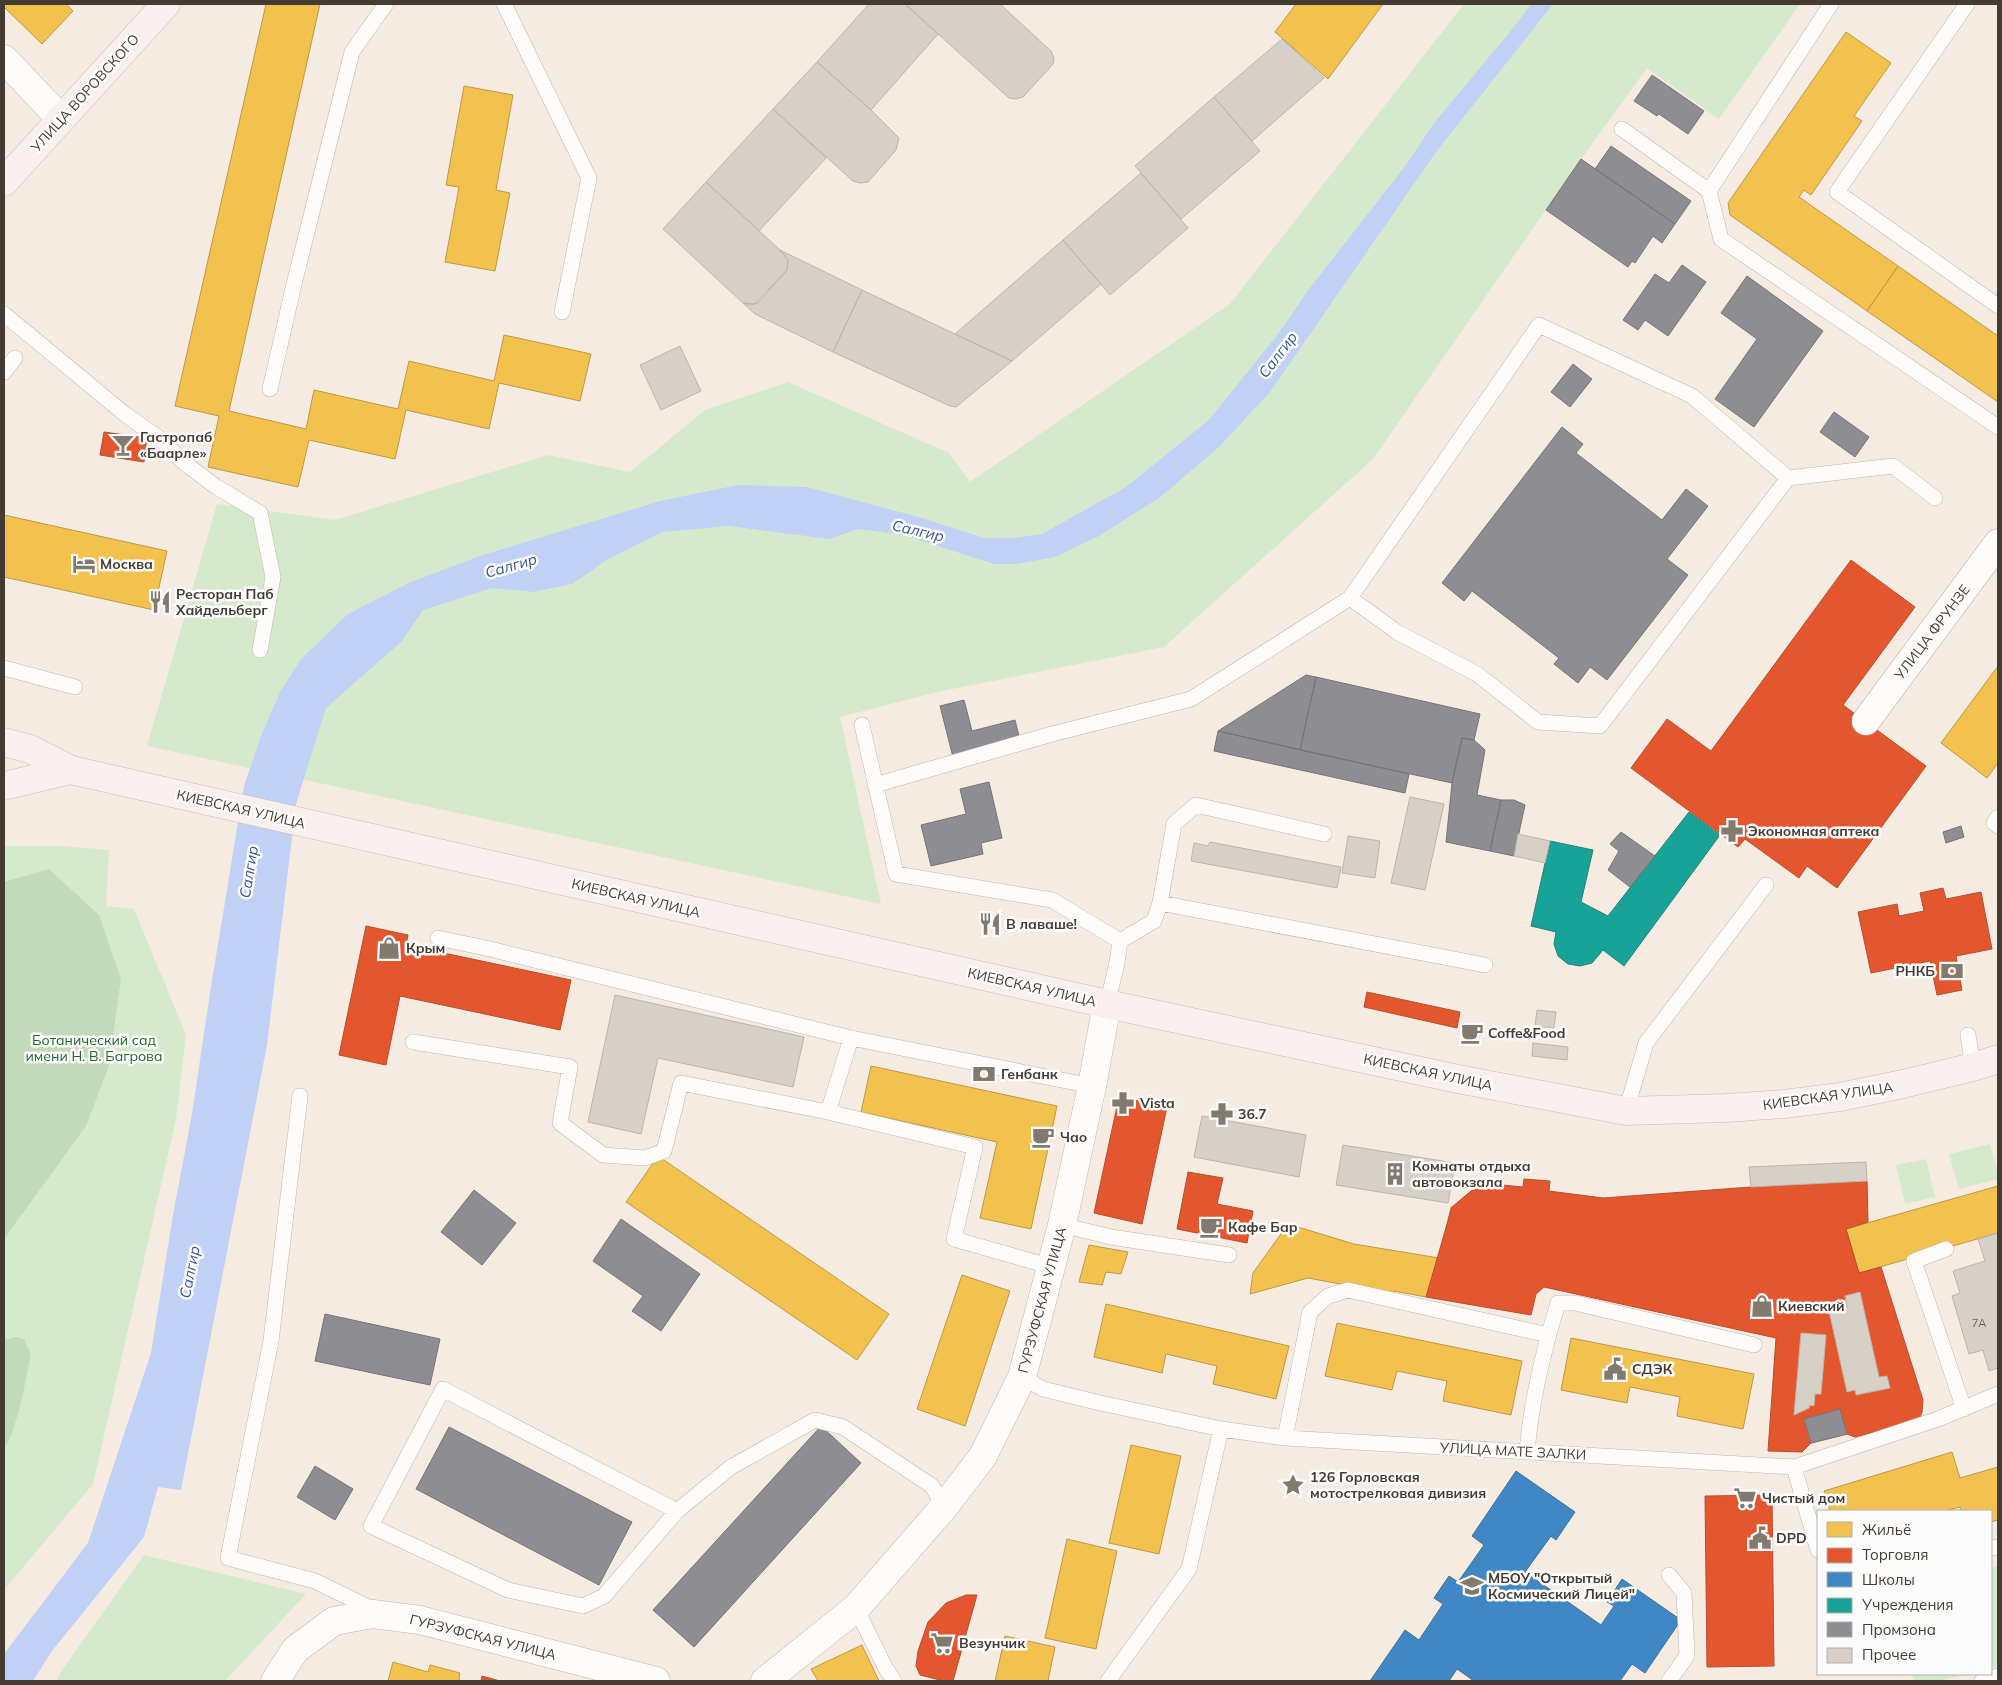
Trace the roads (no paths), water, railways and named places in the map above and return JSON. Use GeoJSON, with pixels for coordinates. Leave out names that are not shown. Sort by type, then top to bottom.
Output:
{"type":"FeatureCollection","features":[{"type":"Feature","properties":{"kind":"main road","name":"УЛИЦА ВОРОВСКОГО"},"geometry":{"type":"LineString","coordinates":[[4,182],[166,4]]}},
{"type":"Feature","properties":{"kind":"main road"},"geometry":{"type":"LineString","coordinates":[[4,59],[61,119]]}},
{"type":"Feature","properties":{"kind":"main road","name":"УЛИЦА ФРУНЗЕ"},"geometry":{"type":"LineString","coordinates":[[1866,721],[1998,543]]}},
{"type":"Feature","properties":{"kind":"main road","name":"КИЕВСКАЯ УЛИЦА"},"geometry":{"type":"LineString","coordinates":[[4,742],[30,749],[71,770],[380,841],[1106,1004],[1458,1079],[1626,1111],[1692,1110],[1784,1104],[1876,1090],[1986,1063]]}},
{"type":"Feature","properties":{"kind":"main road","name":"КИЕВСКАЯ УЛИЦА"},"geometry":{"type":"LineString","coordinates":[[4,786],[71,770]]}},
{"type":"Feature","properties":{"kind":"main road","name":"ГУРЗУФСКАЯ УЛИЦА"},"geometry":{"type":"LineString","coordinates":[[764,1681],[856,1608],[944,1507],[983,1456],[1022,1377],[1052,1267],[1092,1086],[1106,1004]]}},
{"type":"Feature","properties":{"kind":"main road","name":"ГУРЗУФСКАЯ УЛИЦА"},"geometry":{"type":"LineString","coordinates":[[274,1681],[295,1650],[334,1621],[373,1614],[420,1620],[656,1681]]}},
{"type":"Feature","properties":{"kind":"lane"},"geometry":{"type":"LineString","coordinates":[[270,389],[352,52],[386,4]]}},
{"type":"Feature","properties":{"kind":"lane"},"geometry":{"type":"LineString","coordinates":[[504,4],[589,178],[562,312]]}},
{"type":"Feature","properties":{"kind":"lane"},"geometry":{"type":"LineString","coordinates":[[1709,191],[1831,4]]}},
{"type":"Feature","properties":{"kind":"lane"},"geometry":{"type":"LineString","coordinates":[[1967,4],[1837,192],[1998,306]]}},
{"type":"Feature","properties":{"kind":"lane"},"geometry":{"type":"LineString","coordinates":[[1622,128],[1709,191],[1721,239],[1998,427]]}},
{"type":"Feature","properties":{"kind":"lane"},"geometry":{"type":"LineString","coordinates":[[4,314],[126,415],[162,441],[182,461],[215,486],[260,513],[273,577],[260,650]]}},
{"type":"Feature","properties":{"kind":"lane"},"geometry":{"type":"LineString","coordinates":[[875,785],[1052,734],[1191,699],[1350,598],[1539,325],[1692,396],[1788,478]]}},
{"type":"Feature","properties":{"kind":"lane"},"geometry":{"type":"LineString","coordinates":[[4,372],[15,358]]}},
{"type":"Feature","properties":{"kind":"lane"},"geometry":{"type":"LineString","coordinates":[[1350,598],[1397,632],[1477,674],[1538,722],[1600,726],[1788,478],[1893,466],[1935,498]]}},
{"type":"Feature","properties":{"kind":"lane"},"geometry":{"type":"LineString","coordinates":[[4,668],[75,687]]}},
{"type":"Feature","properties":{"kind":"lane"},"geometry":{"type":"LineString","coordinates":[[862,725],[896,874],[1052,900],[1120,940]]}},
{"type":"Feature","properties":{"kind":"lane"},"geometry":{"type":"LineString","coordinates":[[1120,940],[1154,921],[1160,902],[1174,824],[1196,805],[1324,834]]}},
{"type":"Feature","properties":{"kind":"lane"},"geometry":{"type":"LineString","coordinates":[[1998,817],[1994,822],[1998,826]]}},
{"type":"Feature","properties":{"kind":"lane"},"geometry":{"type":"LineString","coordinates":[[1626,1111],[1646,1043],[1766,885]]}},
{"type":"Feature","properties":{"kind":"lane"},"geometry":{"type":"LineString","coordinates":[[1160,902],[1485,965]]}},
{"type":"Feature","properties":{"kind":"lane"},"geometry":{"type":"LineString","coordinates":[[438,938],[500,951],[851,1038],[1092,1086]]}},
{"type":"Feature","properties":{"kind":"lane"},"geometry":{"type":"LineString","coordinates":[[1106,1004],[1117,963],[1120,940]]}},
{"type":"Feature","properties":{"kind":"lane"},"geometry":{"type":"LineString","coordinates":[[1968,1034],[1986,1063]]}},
{"type":"Feature","properties":{"kind":"lane"},"geometry":{"type":"LineString","coordinates":[[828,1112],[851,1038]]}},
{"type":"Feature","properties":{"kind":"lane"},"geometry":{"type":"LineString","coordinates":[[413,1042],[570,1067],[560,1123],[603,1155],[645,1158],[664,1152],[681,1083],[828,1112],[975,1147],[954,1239],[1052,1267]]}},
{"type":"Feature","properties":{"kind":"lane"},"geometry":{"type":"LineString","coordinates":[[300,1096],[271,1342],[228,1558],[315,1581],[387,1616]]}},
{"type":"Feature","properties":{"kind":"lane"},"geometry":{"type":"LineString","coordinates":[[1062,1225],[1111,1237],[1229,1254]]}},
{"type":"Feature","properties":{"kind":"lane"},"geometry":{"type":"LineString","coordinates":[[1946,1249],[1914,1261],[1964,1409]]}},
{"type":"Feature","properties":{"kind":"lane"},"geometry":{"type":"LineString","coordinates":[[1285,1438],[1310,1312],[1328,1296],[1348,1290],[1548,1335]]}},
{"type":"Feature","properties":{"kind":"lane"},"geometry":{"type":"LineString","coordinates":[[1526,1452],[1529,1424],[1548,1335],[1558,1304],[1575,1303],[1754,1345]]}},
{"type":"Feature","properties":{"kind":"lane","name":"УЛИЦА МАТЕ ЗАЛКИ"},"geometry":{"type":"LineString","coordinates":[[1022,1377],[1043,1389],[1096,1402],[1221,1429],[1285,1438],[1794,1467],[1964,1409],[1998,1394]]}},
{"type":"Feature","properties":{"kind":"lane"},"geometry":{"type":"LineString","coordinates":[[677,1511],[443,1389],[371,1526],[508,1590],[583,1606],[604,1596],[677,1511],[731,1467],[815,1420],[843,1427],[932,1486],[944,1507]]}},
{"type":"Feature","properties":{"kind":"lane"},"geometry":{"type":"LineString","coordinates":[[1108,1681],[1189,1569],[1221,1429]]}},
{"type":"Feature","properties":{"kind":"lane"},"geometry":{"type":"LineString","coordinates":[[1794,1467],[1817,1547]]}},
{"type":"Feature","properties":{"kind":"lane"},"geometry":{"type":"LineString","coordinates":[[1669,1575],[1684,1593],[1687,1656],[1669,1681]]}},
{"type":"Feature","properties":{"kind":"lane"},"geometry":{"type":"LineString","coordinates":[[856,1608],[884,1667],[894,1681]]}},
{"type":"Feature","properties":{"kind":"lane"},"geometry":{"type":"LineString","coordinates":[[1982,1681],[1998,1676]]}},
{"type":"Feature","properties":{"kind":"water","name":"Салгир"},"geometry":{"type":"Polygon","coordinates":[[[1531,4],[1553,4],[1436,152],[1270,392],[1219,447],[1159,498],[1099,536],[1055,557],[1017,564],[994,564],[904,535],[858,529],[829,539],[729,526],[663,532],[608,559],[572,584],[533,592],[492,588],[423,610],[401,642],[326,708],[296,804],[267,1045],[181,1490],[158,1487],[144,1537],[52,1651],[33,1681],[4,1681],[4,1654],[88,1543],[151,1353],[173,1215],[192,1114],[244,786],[261,736],[280,692],[301,659],[348,614],[411,582],[480,556],[660,501],[738,485],[807,487],[922,518],[984,538],[1012,538],[1042,534],[1126,487],[1209,420],[1278,334],[1310,288],[1406,165],[1434,123],[1531,4]]]}},
{"type":"Feature","properties":{"kind":"place","name":"Гастропаб «Баарле»"},"geometry":{"type":"Point","coordinates":[123,445]}},
{"type":"Feature","properties":{"kind":"place","name":"Москва"},"geometry":{"type":"Point","coordinates":[84,564]}},
{"type":"Feature","properties":{"kind":"place","name":"Ресторан Паб Хайдельберг"},"geometry":{"type":"Point","coordinates":[160,602]}},
{"type":"Feature","properties":{"kind":"place","name":"Экономная аптека"},"geometry":{"type":"Point","coordinates":[1732,831]}},
{"type":"Feature","properties":{"kind":"place","name":"В лаваше!"},"geometry":{"type":"Point","coordinates":[990,924]}},
{"type":"Feature","properties":{"kind":"place","name":"Крым"},"geometry":{"type":"Point","coordinates":[389,948]}},
{"type":"Feature","properties":{"kind":"place","name":"РНКБ"},"geometry":{"type":"Point","coordinates":[1952,971]}},
{"type":"Feature","properties":{"kind":"place","name":"Coffe&Food"},"geometry":{"type":"Point","coordinates":[1472,1033]}},
{"type":"Feature","properties":{"kind":"place","name":"Генбанк"},"geometry":{"type":"Point","coordinates":[984,1074]}},
{"type":"Feature","properties":{"kind":"place","name":"Vista"},"geometry":{"type":"Point","coordinates":[1123,1103]}},
{"type":"Feature","properties":{"kind":"place","name":"36.7"},"geometry":{"type":"Point","coordinates":[1222,1114]}},
{"type":"Feature","properties":{"kind":"place","name":"Чао"},"geometry":{"type":"Point","coordinates":[1043,1137]}},
{"type":"Feature","properties":{"kind":"place","name":"Комнаты отдыха автовокзала"},"geometry":{"type":"Point","coordinates":[1395,1174]}},
{"type":"Feature","properties":{"kind":"place","name":"Кафе Бар"},"geometry":{"type":"Point","coordinates":[1211,1227]}},
{"type":"Feature","properties":{"kind":"place","name":"Киевский"},"geometry":{"type":"Point","coordinates":[1762,1306]}},
{"type":"Feature","properties":{"kind":"place","name":"СДЭК"},"geometry":{"type":"Point","coordinates":[1615,1369]}},
{"type":"Feature","properties":{"kind":"place","name":"126 Горловская мотострелковая дивизия"},"geometry":{"type":"Point","coordinates":[1293,1485]}},
{"type":"Feature","properties":{"kind":"place","name":"Чистый дом"},"geometry":{"type":"Point","coordinates":[1745,1498]}},
{"type":"Feature","properties":{"kind":"place","name":"DPD"},"geometry":{"type":"Point","coordinates":[1760,1538]}},
{"type":"Feature","properties":{"kind":"place","name":"МБОУ \"Открытый Космический Лицей\""},"geometry":{"type":"Point","coordinates":[1472,1586]}},
{"type":"Feature","properties":{"kind":"place","name":"Везунчик"},"geometry":{"type":"Point","coordinates":[942,1643]}},
{"type":"Feature","properties":{"kind":"park label","name":"Ботанический сад имени Н. В. Багрова"},"geometry":{"type":"Point","coordinates":[94,1048]}}]}
